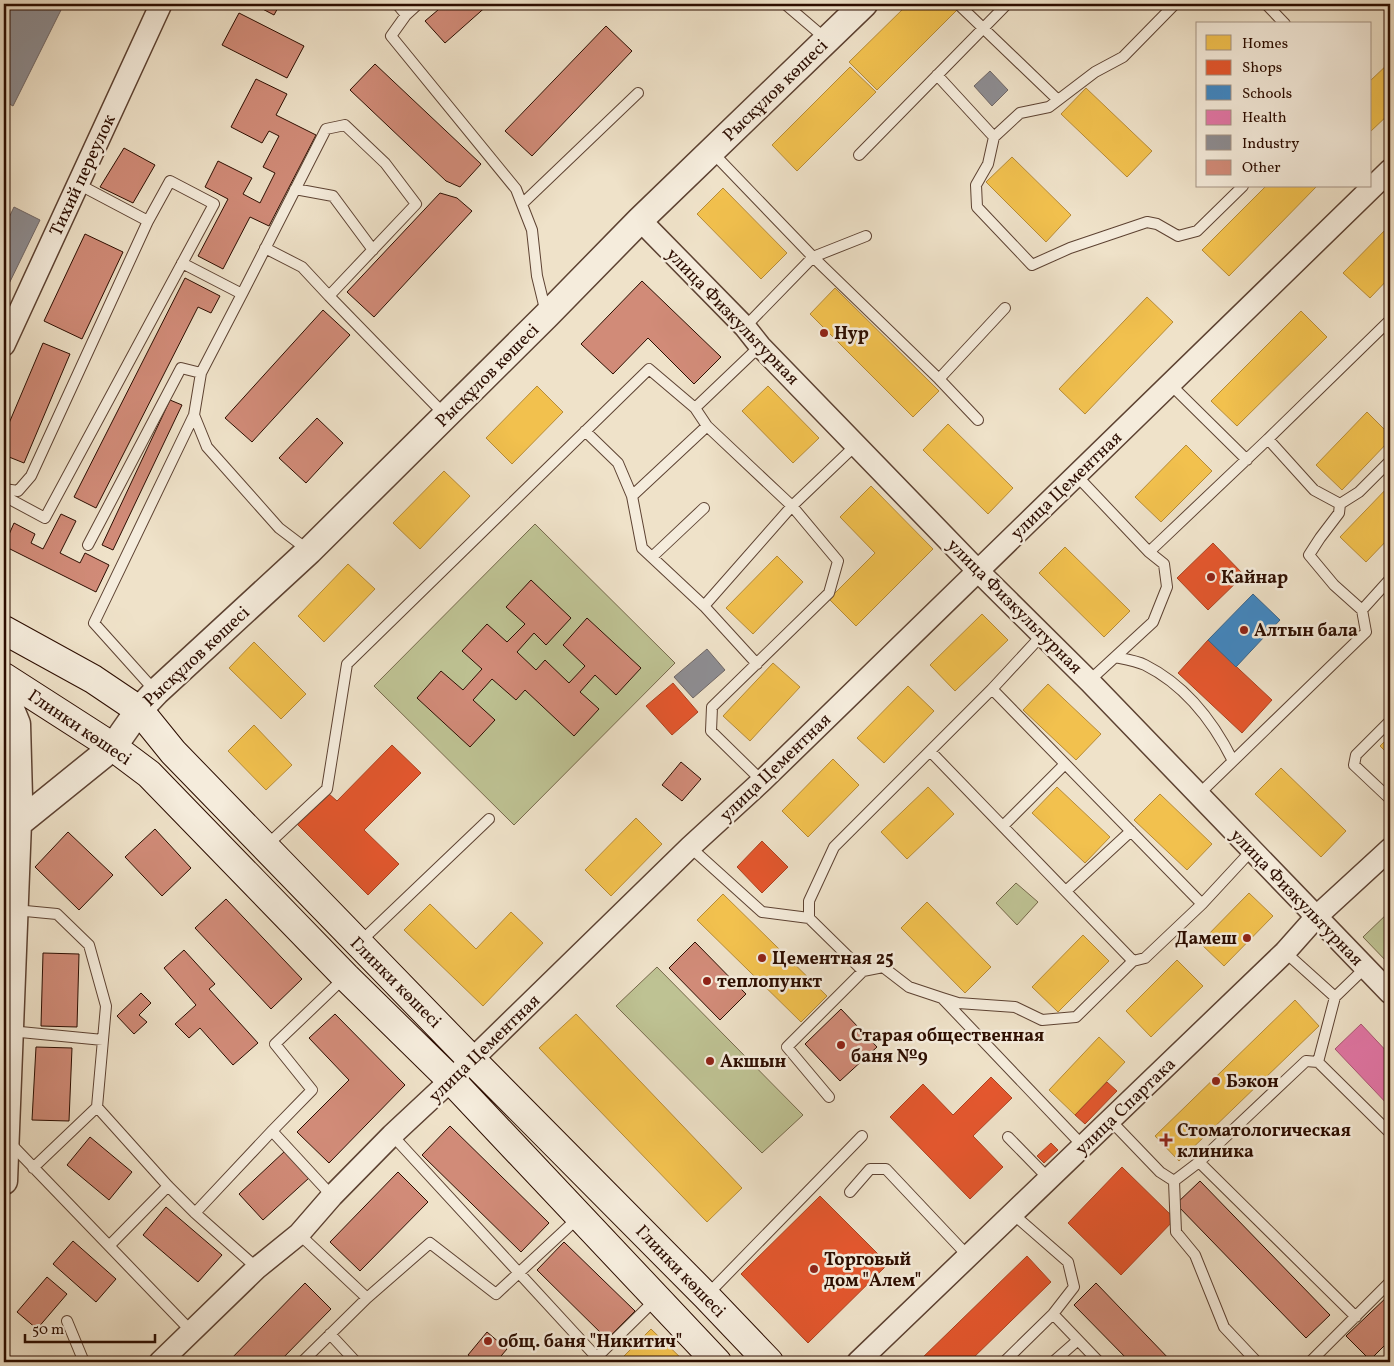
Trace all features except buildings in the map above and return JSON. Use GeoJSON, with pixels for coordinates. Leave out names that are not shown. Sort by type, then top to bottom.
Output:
{"type":"FeatureCollection","features":[{"type":"Feature","properties":{"kind":"main road","name":"Глинки көшесі"},"geometry":{"type":"LineString","coordinates":[[4,630],[94,679],[147,701],[173,752],[358,944],[769,1362]]}},
{"type":"Feature","properties":{"kind":"main road","name":"Глинки көшесі"},"geometry":{"type":"LineString","coordinates":[[4,677],[113,747],[149,774],[346,977],[451,1080],[717,1362]]}},
{"type":"Feature","properties":{"kind":"street","name":"Тихий переулок"},"geometry":{"type":"LineString","coordinates":[[4,345],[161,4]]}},
{"type":"Feature","properties":{"kind":"street","name":"Рысқұлов көшесі"},"geometry":{"type":"LineString","coordinates":[[19,823],[113,747],[147,701],[309,551],[640,220],[864,4]]}},
{"type":"Feature","properties":{"kind":"street","name":"улица Цементная"},"geometry":{"type":"LineString","coordinates":[[1372,188],[1390,170]]}},
{"type":"Feature","properties":{"kind":"street","name":"улица Цементная"},"geometry":{"type":"LineString","coordinates":[[160,1362],[256,1268],[299,1234],[332,1196],[392,1135],[472,1060],[690,847],[762,781],[1371,188]]}},
{"type":"Feature","properties":{"kind":"street","name":"улица Физкультурная"},"geometry":{"type":"LineString","coordinates":[[640,220],[978,571],[1089,681],[1390,993]]}},
{"type":"Feature","properties":{"kind":"street"},"geometry":{"type":"LineString","coordinates":[[4,692],[17,724],[15,797],[19,823],[4,1181]]}},
{"type":"Feature","properties":{"kind":"street","name":"улица Спартака"},"geometry":{"type":"LineString","coordinates":[[858,1362],[1285,952],[1317,916],[1390,849]]}},
{"type":"Feature","properties":{"kind":"lane"},"geometry":{"type":"LineString","coordinates":[[397,4],[406,15]]}},
{"type":"Feature","properties":{"kind":"lane"},"geometry":{"type":"LineString","coordinates":[[418,4],[406,15],[391,36],[516,189],[532,230],[536,276],[547,315]]}},
{"type":"Feature","properties":{"kind":"lane"},"geometry":{"type":"LineString","coordinates":[[785,4],[827,40]]}},
{"type":"Feature","properties":{"kind":"lane"},"geometry":{"type":"LineString","coordinates":[[958,4],[1058,100]]}},
{"type":"Feature","properties":{"kind":"lane"},"geometry":{"type":"LineString","coordinates":[[859,155],[1007,4]]}},
{"type":"Feature","properties":{"kind":"lane"},"geometry":{"type":"LineString","coordinates":[[1175,4],[1124,57],[1095,72],[1049,107],[1020,112],[994,137],[988,164],[976,184],[978,207],[1032,265],[1070,248],[1147,222],[1157,224],[1178,236],[1197,231],[1241,188]]}},
{"type":"Feature","properties":{"kind":"lane"},"geometry":{"type":"LineString","coordinates":[[1266,4],[1283,22]]}},
{"type":"Feature","properties":{"kind":"lane"},"geometry":{"type":"LineString","coordinates":[[937,75],[994,137]]}},
{"type":"Feature","properties":{"kind":"lane"},"geometry":{"type":"LineString","coordinates":[[522,204],[638,93]]}},
{"type":"Feature","properties":{"kind":"lane"},"geometry":{"type":"LineString","coordinates":[[147,701],[94,623],[194,415],[201,374],[326,129],[345,125],[385,163],[416,204],[329,296]]}},
{"type":"Feature","properties":{"kind":"lane"},"geometry":{"type":"LineString","coordinates":[[711,151],[813,257],[939,379],[978,420]]}},
{"type":"Feature","properties":{"kind":"lane"},"geometry":{"type":"LineString","coordinates":[[4,489],[18,491],[31,476],[148,222],[170,181],[214,204],[44,518],[4,496]]}},
{"type":"Feature","properties":{"kind":"lane"},"geometry":{"type":"LineString","coordinates":[[78,184],[148,222]]}},
{"type":"Feature","properties":{"kind":"lane"},"geometry":{"type":"LineString","coordinates":[[295,189],[333,196],[373,250]]}},
{"type":"Feature","properties":{"kind":"lane"},"geometry":{"type":"LineString","coordinates":[[745,327],[813,257],[866,236]]}},
{"type":"Feature","properties":{"kind":"lane"},"geometry":{"type":"LineString","coordinates":[[265,248],[302,267],[446,416]]}},
{"type":"Feature","properties":{"kind":"lane"},"geometry":{"type":"LineString","coordinates":[[182,263],[242,294]]}},
{"type":"Feature","properties":{"kind":"lane"},"geometry":{"type":"LineString","coordinates":[[939,379],[1005,308]]}},
{"type":"Feature","properties":{"kind":"lane"},"geometry":{"type":"LineString","coordinates":[[1149,552],[1247,460],[1390,320]]}},
{"type":"Feature","properties":{"kind":"lane"},"geometry":{"type":"LineString","coordinates":[[696,408],[760,346]]}},
{"type":"Feature","properties":{"kind":"lane"},"geometry":{"type":"LineString","coordinates":[[88,545],[181,368],[201,374]]}},
{"type":"Feature","properties":{"kind":"lane"},"geometry":{"type":"LineString","coordinates":[[265,847],[327,789],[347,664],[649,368],[696,408],[707,426],[792,506],[838,561],[829,593],[712,707],[711,731],[762,781]]}},
{"type":"Feature","properties":{"kind":"lane"},"geometry":{"type":"LineString","coordinates":[[1170,384],[1247,460]]}},
{"type":"Feature","properties":{"kind":"lane"},"geometry":{"type":"LineString","coordinates":[[194,415],[207,447],[279,528],[309,551]]}},
{"type":"Feature","properties":{"kind":"lane"},"geometry":{"type":"LineString","coordinates":[[632,496],[707,426]]}},
{"type":"Feature","properties":{"kind":"lane"},"geometry":{"type":"LineString","coordinates":[[585,431],[618,463],[632,496],[642,548],[704,606],[757,664]]}},
{"type":"Feature","properties":{"kind":"lane"},"geometry":{"type":"LineString","coordinates":[[1268,439],[1314,490],[1340,504]]}},
{"type":"Feature","properties":{"kind":"lane"},"geometry":{"type":"LineString","coordinates":[[704,606],[792,506],[857,444]]}},
{"type":"Feature","properties":{"kind":"lane"},"geometry":{"type":"LineString","coordinates":[[1340,504],[1359,492],[1390,461]]}},
{"type":"Feature","properties":{"kind":"lane"},"geometry":{"type":"LineString","coordinates":[[1076,475],[1149,552],[1164,564],[1167,588],[1153,622],[1089,681]]}},
{"type":"Feature","properties":{"kind":"lane"},"geometry":{"type":"LineString","coordinates":[[1198,796],[1366,632],[1362,610],[1334,585],[1309,555],[1339,513],[1340,504]]}},
{"type":"Feature","properties":{"kind":"lane"},"geometry":{"type":"LineString","coordinates":[[652,557],[704,508]]}},
{"type":"Feature","properties":{"kind":"lane"},"geometry":{"type":"LineString","coordinates":[[1362,610],[1390,580]]}},
{"type":"Feature","properties":{"kind":"lane"},"geometry":{"type":"LineString","coordinates":[[809,918],[809,901],[834,846],[992,689],[1042,634]]}},
{"type":"Feature","properties":{"kind":"lane"},"geometry":{"type":"LineString","coordinates":[[1116,657],[1144,664],[1172,682],[1205,715],[1221,737],[1233,761]]}},
{"type":"Feature","properties":{"kind":"lane"},"geometry":{"type":"LineString","coordinates":[[992,689],[1202,904]]}},
{"type":"Feature","properties":{"kind":"lane"},"geometry":{"type":"LineString","coordinates":[[1390,721],[1356,755],[1354,765],[1390,799]]}},
{"type":"Feature","properties":{"kind":"lane"},"geometry":{"type":"LineString","coordinates":[[930,750],[1133,961]]}},
{"type":"Feature","properties":{"kind":"lane"},"geometry":{"type":"LineString","coordinates":[[1003,826],[1065,764]]}},
{"type":"Feature","properties":{"kind":"lane"},"geometry":{"type":"LineString","coordinates":[[358,944],[488,819]]}},
{"type":"Feature","properties":{"kind":"lane"},"geometry":{"type":"LineString","coordinates":[[1066,891],[1131,831]]}},
{"type":"Feature","properties":{"kind":"lane"},"geometry":{"type":"LineString","coordinates":[[690,847],[762,912],[809,918],[863,971]]}},
{"type":"Feature","properties":{"kind":"lane"},"geometry":{"type":"LineString","coordinates":[[829,1096],[787,1047],[863,971],[883,967],[909,987],[958,1003],[1015,1007],[1042,1020],[1076,1017],[1133,961],[1145,958],[1202,904],[1252,850]]}},
{"type":"Feature","properties":{"kind":"lane"},"geometry":{"type":"LineString","coordinates":[[15,910],[57,914],[89,945],[106,1006],[97,1107],[33,1168]]}},
{"type":"Feature","properties":{"kind":"lane"},"geometry":{"type":"LineString","coordinates":[[1285,952],[1335,997]]}},
{"type":"Feature","properties":{"kind":"lane"},"geometry":{"type":"LineString","coordinates":[[1318,1062],[1335,997],[1365,968]]}},
{"type":"Feature","properties":{"kind":"lane"},"geometry":{"type":"LineString","coordinates":[[195,1213],[312,1090],[275,1044],[346,977]]}},
{"type":"Feature","properties":{"kind":"lane"},"geometry":{"type":"LineString","coordinates":[[942,998],[1082,1146]]}},
{"type":"Feature","properties":{"kind":"lane"},"geometry":{"type":"LineString","coordinates":[[10,1030],[103,1040]]}},
{"type":"Feature","properties":{"kind":"lane"},"geometry":{"type":"LineString","coordinates":[[1174,1181],[1199,1162],[1306,1061],[1318,1062],[1390,1133]]}},
{"type":"Feature","properties":{"kind":"lane"},"geometry":{"type":"LineString","coordinates":[[97,1107],[168,1186],[256,1268]]}},
{"type":"Feature","properties":{"kind":"lane"},"geometry":{"type":"LineString","coordinates":[[1110,1120],[1160,1172],[1174,1181]]}},
{"type":"Feature","properties":{"kind":"lane"},"geometry":{"type":"LineString","coordinates":[[272,1131],[332,1196]]}},
{"type":"Feature","properties":{"kind":"lane"},"geometry":{"type":"LineString","coordinates":[[392,1135],[597,1361],[656,1298]]}},
{"type":"Feature","properties":{"kind":"lane"},"geometry":{"type":"LineString","coordinates":[[706,1296],[862,1136]]}},
{"type":"Feature","properties":{"kind":"lane"},"geometry":{"type":"LineString","coordinates":[[1008,1137],[1049,1179]]}},
{"type":"Feature","properties":{"kind":"lane"},"geometry":{"type":"LineString","coordinates":[[6,1139],[191,1331]]}},
{"type":"Feature","properties":{"kind":"lane"},"geometry":{"type":"LineString","coordinates":[[1199,1162],[1356,1317]]}},
{"type":"Feature","properties":{"kind":"lane"},"geometry":{"type":"LineString","coordinates":[[850,1192],[870,1170],[886,1170],[968,1256]]}},
{"type":"Feature","properties":{"kind":"lane"},"geometry":{"type":"LineString","coordinates":[[1174,1181],[1176,1232],[1195,1255],[1224,1327],[1257,1362]]}},
{"type":"Feature","properties":{"kind":"lane"},"geometry":{"type":"LineString","coordinates":[[109,1246],[168,1186]]}},
{"type":"Feature","properties":{"kind":"lane"},"geometry":{"type":"LineString","coordinates":[[1004,1362],[1053,1314],[1074,1287],[1068,1262],[1012,1214]]}},
{"type":"Feature","properties":{"kind":"lane"},"geometry":{"type":"LineString","coordinates":[[302,1362],[367,1298],[430,1243],[496,1294],[579,1217]]}},
{"type":"Feature","properties":{"kind":"lane"},"geometry":{"type":"LineString","coordinates":[[299,1234],[367,1298]]}},
{"type":"Feature","properties":{"kind":"lane"},"geometry":{"type":"LineString","coordinates":[[1310,1362],[1390,1282]]}},
{"type":"Feature","properties":{"kind":"lane"},"geometry":{"type":"LineString","coordinates":[[1053,1314],[1099,1362]]}},
{"type":"Feature","properties":{"kind":"lane"},"geometry":{"type":"LineString","coordinates":[[67,1321],[84,1362]]}},
{"type":"Feature","properties":{"kind":"lane"},"geometry":{"type":"LineString","coordinates":[[330,1334],[356,1362]]}},
{"type":"Feature","properties":{"kind":"lane"},"geometry":{"type":"LineString","coordinates":[[1052,1362],[1078,1340]]}},
{"type":"Feature","properties":{"kind":"green space"},"geometry":{"type":"Polygon","coordinates":[[[535,524],[675,663],[514,825],[374,686],[535,524]]]}},
{"type":"Feature","properties":{"kind":"green space"},"geometry":{"type":"Polygon","coordinates":[[[1016,883],[1038,902],[1017,925],[996,903],[1016,883]]]}},
{"type":"Feature","properties":{"kind":"green space"},"geometry":{"type":"Polygon","coordinates":[[[1390,911],[1390,965],[1363,937],[1390,911]]]}},
{"type":"Feature","properties":{"kind":"green space","name":"Акшын"},"geometry":{"type":"Polygon","coordinates":[[[657,967],[803,1115],[762,1153],[616,1006],[657,967]]]}},
{"type":"Feature","properties":{"kind":"place","name":"Нур"},"geometry":{"type":"Point","coordinates":[824,333]}},
{"type":"Feature","properties":{"kind":"place","name":"Кайнар"},"geometry":{"type":"Point","coordinates":[1211,577]}},
{"type":"Feature","properties":{"kind":"place","name":"Алтын бала"},"geometry":{"type":"Point","coordinates":[1244,630]}},
{"type":"Feature","properties":{"kind":"place","name":"Дамеш"},"geometry":{"type":"Point","coordinates":[1247,938]}},
{"type":"Feature","properties":{"kind":"place","name":"Цементная 25"},"geometry":{"type":"Point","coordinates":[762,958]}},
{"type":"Feature","properties":{"kind":"place","name":"теплопункт"},"geometry":{"type":"Point","coordinates":[707,981]}},
{"type":"Feature","properties":{"kind":"place","name":"Старая общественная баня №9"},"geometry":{"type":"Point","coordinates":[841,1045]}},
{"type":"Feature","properties":{"kind":"place","name":"Акшын"},"geometry":{"type":"Point","coordinates":[710,1061]}},
{"type":"Feature","properties":{"kind":"place","name":"Бэкон"},"geometry":{"type":"Point","coordinates":[1216,1081]}},
{"type":"Feature","properties":{"kind":"place","name":"Стоматологическая клиника"},"geometry":{"type":"Point","coordinates":[1166,1140]}},
{"type":"Feature","properties":{"kind":"place","name":"Торговый дом \"Алем\""},"geometry":{"type":"Point","coordinates":[814,1269]}},
{"type":"Feature","properties":{"kind":"place","name":"общ. баня \"Никитич\""},"geometry":{"type":"Point","coordinates":[488,1341]}}]}
